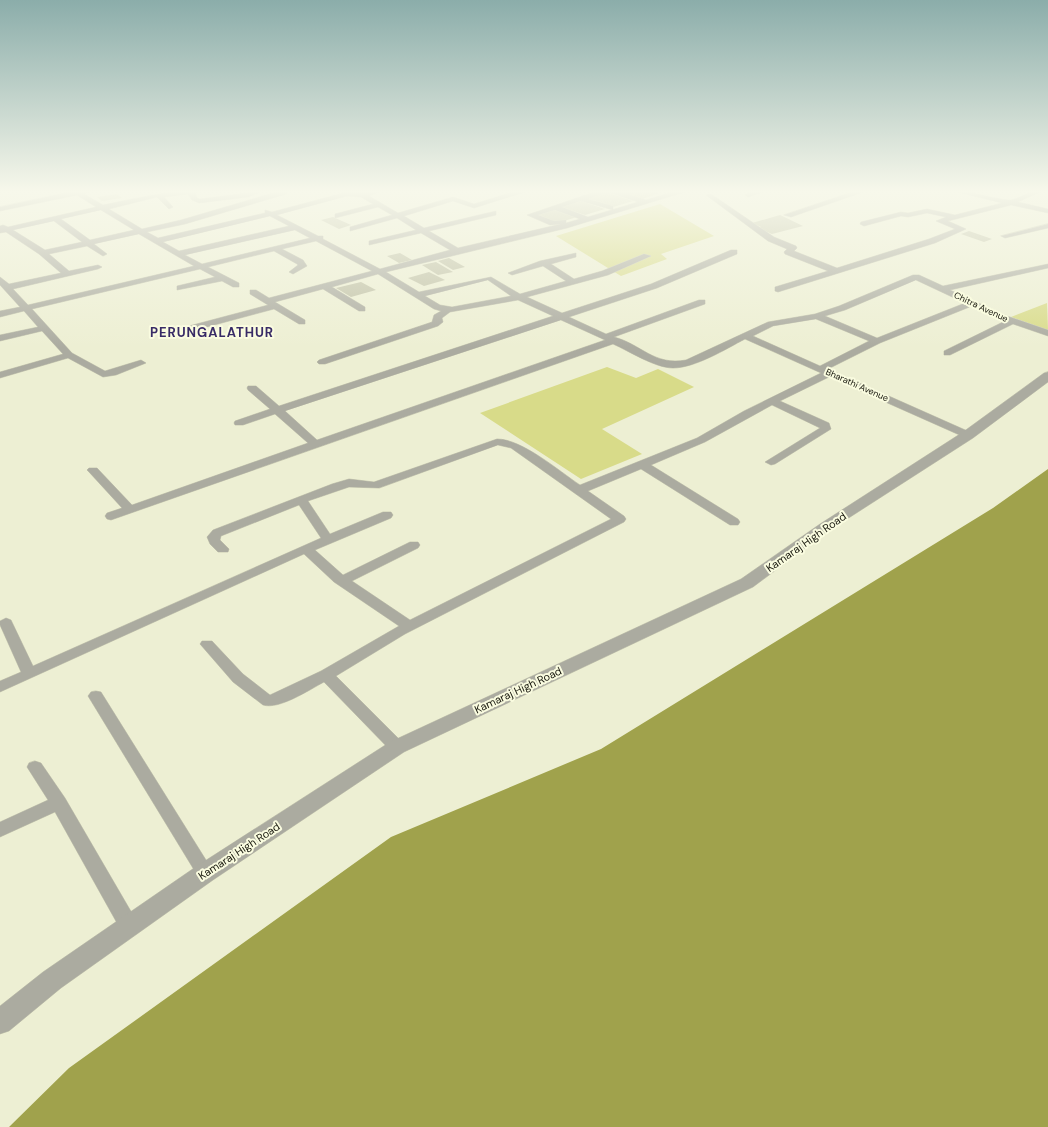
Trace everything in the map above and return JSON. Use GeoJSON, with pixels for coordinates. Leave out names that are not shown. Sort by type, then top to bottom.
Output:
{"type":"FeatureCollection","features":[{"type":"Feature","properties":{"kind":"street"},"geometry":{"type":"LineString","coordinates":[[26,243],[43,253],[67,274]]}},
{"type":"Feature","properties":{"kind":"street"},"geometry":{"type":"LineString","coordinates":[[43,253],[88,243],[103,254]]}},
{"type":"Feature","properties":{"kind":"street"},"geometry":{"type":"LineString","coordinates":[[160,243],[201,267],[236,285]]}},
{"type":"Feature","properties":{"kind":"street"},"geometry":{"type":"LineString","coordinates":[[178,254],[226,243]]}},
{"type":"Feature","properties":{"kind":"street"},"geometry":{"type":"LineString","coordinates":[[0,314],[301,243]]}},
{"type":"Feature","properties":{"kind":"street"},"geometry":{"type":"LineString","coordinates":[[328,243],[382,272],[437,307],[452,310],[519,297],[605,273],[647,256]]}},
{"type":"Feature","properties":{"kind":"street"},"geometry":{"type":"LineString","coordinates":[[441,243],[457,252]]}},
{"type":"Feature","properties":{"kind":"street"},"geometry":{"type":"LineString","coordinates":[[192,328],[326,287],[492,243]]}},
{"type":"Feature","properties":{"kind":"street"},"geometry":{"type":"LineString","coordinates":[[780,243],[793,248],[788,252],[834,270]]}},
{"type":"Feature","properties":{"kind":"street"},"geometry":{"type":"LineString","coordinates":[[778,289],[924,243]]}},
{"type":"Feature","properties":{"kind":"street"},"geometry":{"type":"LineString","coordinates":[[275,249],[300,262],[303,266],[293,272]]}},
{"type":"Feature","properties":{"kind":"street"},"geometry":{"type":"LineString","coordinates":[[239,423],[654,286],[734,252]]}},
{"type":"Feature","properties":{"kind":"street"},"geometry":{"type":"LineString","coordinates":[[512,273],[573,255]]}},
{"type":"Feature","properties":{"kind":"street"},"geometry":{"type":"LineString","coordinates":[[543,264],[572,281]]}},
{"type":"Feature","properties":{"kind":"street"},"geometry":{"type":"LineString","coordinates":[[942,289],[1048,266]]}},
{"type":"Feature","properties":{"kind":"street"},"geometry":{"type":"LineString","coordinates":[[4,285],[98,267]]}},
{"type":"Feature","properties":{"kind":"street","name":"Chitra Avenue"},"geometry":{"type":"LineString","coordinates":[[817,316],[842,308],[916,277],[1013,321],[1048,334]]}},
{"type":"Feature","properties":{"kind":"street"},"geometry":{"type":"LineString","coordinates":[[180,288],[222,278]]}},
{"type":"Feature","properties":{"kind":"street"},"geometry":{"type":"LineString","coordinates":[[418,295],[487,279],[519,297],[660,362],[673,365],[689,362],[771,324],[817,316],[877,341]]}},
{"type":"Feature","properties":{"kind":"street"},"geometry":{"type":"LineString","coordinates":[[4,285],[27,308],[69,355],[103,374],[113,373],[141,364]]}},
{"type":"Feature","properties":{"kind":"street"},"geometry":{"type":"LineString","coordinates":[[326,287],[362,309]]}},
{"type":"Feature","properties":{"kind":"street"},"geometry":{"type":"LineString","coordinates":[[253,292],[302,322]]}},
{"type":"Feature","properties":{"kind":"street"},"geometry":{"type":"LineString","coordinates":[[111,516],[610,339],[702,302]]}},
{"type":"Feature","properties":{"kind":"street"},"geometry":{"type":"LineString","coordinates":[[579,490],[701,440],[877,341],[972,303]]}},
{"type":"Feature","properties":{"kind":"street"},"geometry":{"type":"LineString","coordinates":[[322,362],[435,324],[438,322],[437,317],[446,311],[444,308]]}},
{"type":"Feature","properties":{"kind":"street"},"geometry":{"type":"LineString","coordinates":[[947,353],[1013,321]]}},
{"type":"Feature","properties":{"kind":"street"},"geometry":{"type":"LineString","coordinates":[[0,338],[45,328]]}},
{"type":"Feature","properties":{"kind":"street","name":"Bharathi Avenue"},"geometry":{"type":"LineString","coordinates":[[745,336],[968,435]]}},
{"type":"Feature","properties":{"kind":"street"},"geometry":{"type":"LineString","coordinates":[[0,375],[69,355]]}},
{"type":"Feature","properties":{"kind":"street","name":"Kamaraj High Road"},"geometry":{"type":"LineString","coordinates":[[0,1022],[52,980],[205,873],[397,746],[747,583],[825,527],[968,435],[1048,376]]}},
{"type":"Feature","properties":{"kind":"street"},"geometry":{"type":"LineString","coordinates":[[252,388],[279,410],[315,444]]}},
{"type":"Feature","properties":{"kind":"street"},"geometry":{"type":"LineString","coordinates":[[771,462],[826,429],[825,424],[818,420],[772,400]]}},
{"type":"Feature","properties":{"kind":"street"},"geometry":{"type":"LineString","coordinates":[[207,644],[238,678],[268,701],[280,698],[326,674],[409,626],[620,519],[515,446],[505,442],[497,442],[375,486],[349,483],[301,499],[218,533],[213,537],[214,541],[223,549]]}},
{"type":"Feature","properties":{"kind":"street"},"geometry":{"type":"LineString","coordinates":[[642,464],[734,522]]}},
{"type":"Feature","properties":{"kind":"street"},"geometry":{"type":"LineString","coordinates":[[93,470],[129,509]]}},
{"type":"Feature","properties":{"kind":"street"},"geometry":{"type":"LineString","coordinates":[[301,499],[328,540]]}},
{"type":"Feature","properties":{"kind":"street"},"geometry":{"type":"LineString","coordinates":[[0,687],[306,549],[387,515]]}},
{"type":"Feature","properties":{"kind":"street"},"geometry":{"type":"LineString","coordinates":[[342,581],[414,546]]}},
{"type":"Feature","properties":{"kind":"street"},"geometry":{"type":"LineString","coordinates":[[306,549],[342,581],[409,626]]}},
{"type":"Feature","properties":{"kind":"street"},"geometry":{"type":"LineString","coordinates":[[6,623],[29,674]]}},
{"type":"Feature","properties":{"kind":"street"},"geometry":{"type":"LineString","coordinates":[[326,674],[397,746]]}},
{"type":"Feature","properties":{"kind":"street"},"geometry":{"type":"LineString","coordinates":[[96,696],[205,873]]}},
{"type":"Feature","properties":{"kind":"street"},"geometry":{"type":"LineString","coordinates":[[35,767],[59,803],[129,926]]}},
{"type":"Feature","properties":{"kind":"street"},"geometry":{"type":"LineString","coordinates":[[0,830],[59,803]]}},
{"type":"Feature","properties":{"kind":"green space"},"geometry":{"type":"Polygon","coordinates":[[[567,243],[695,243],[661,254],[667,259],[621,276],[567,243]]]}},
{"type":"Feature","properties":{"kind":"green space"},"geometry":{"type":"Polygon","coordinates":[[[1047,303],[1048,330],[1011,317],[1047,303]]]}},
{"type":"Feature","properties":{"kind":"green space"},"geometry":{"type":"Polygon","coordinates":[[[607,367],[636,378],[658,369],[694,387],[602,429],[642,454],[581,479],[480,413],[607,367]]]}},
{"type":"Feature","properties":{"kind":"shaded area"},"geometry":{"type":"Polygon","coordinates":[[[1048,469],[1048,1127],[9,1127],[69,1068],[391,837],[601,749],[993,508],[1048,469]]]}},
{"type":"Feature","properties":{"kind":"building"},"geometry":{"type":"Polygon","coordinates":[[[400,253],[412,260],[399,263],[387,256],[400,253]]]}},
{"type":"Feature","properties":{"kind":"building"},"geometry":{"type":"Polygon","coordinates":[[[449,258],[465,267],[453,270],[438,261],[449,258]]]}},
{"type":"Feature","properties":{"kind":"building"},"geometry":{"type":"Polygon","coordinates":[[[436,262],[453,272],[438,275],[422,265],[436,262]]]}},
{"type":"Feature","properties":{"kind":"building"},"geometry":{"type":"Polygon","coordinates":[[[429,272],[445,280],[424,286],[408,278],[429,272]]]}},
{"type":"Feature","properties":{"kind":"building"},"geometry":{"type":"Polygon","coordinates":[[[361,282],[376,290],[351,297],[336,288],[361,282]]]}},
{"type":"Feature","properties":{"kind":"district","name":"PERUNGALATHUR"},"geometry":{"type":"Point","coordinates":[212,332]}}]}
